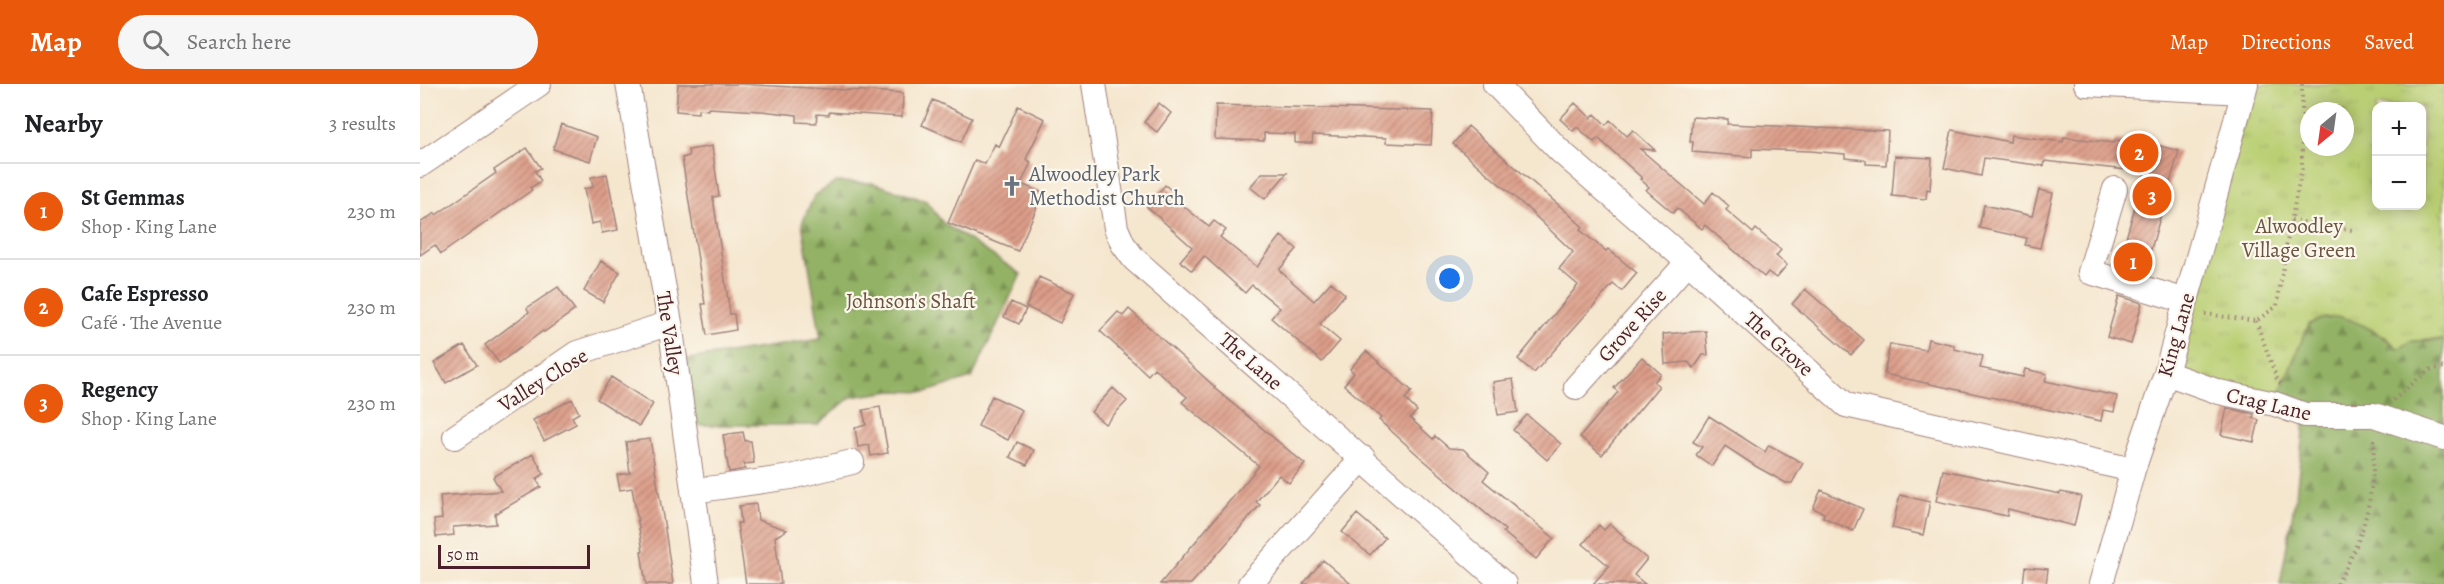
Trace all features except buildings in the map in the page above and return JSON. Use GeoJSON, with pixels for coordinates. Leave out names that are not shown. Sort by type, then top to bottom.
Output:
{"type":"FeatureCollection","features":[{"type":"Feature","properties":{"kind":"street"},"geometry":{"type":"LineString","coordinates":[[420,165],[539,84]]}},
{"type":"Feature","properties":{"kind":"street","name":"The Valley"},"geometry":{"type":"LineString","coordinates":[[628,84],[670,323],[706,584]]}},
{"type":"Feature","properties":{"kind":"street","name":"The Lane"},"geometry":{"type":"LineString","coordinates":[[1094,84],[1116,228],[1134,259],[1504,584]]}},
{"type":"Feature","properties":{"kind":"street","name":"The Grove"},"geometry":{"type":"LineString","coordinates":[[1495,84],[1560,151],[1688,262],[1846,405],[2133,470]]}},
{"type":"Feature","properties":{"kind":"street"},"geometry":{"type":"LineString","coordinates":[[2086,84],[2245,88]]}},
{"type":"Feature","properties":{"kind":"street","name":"King Lane"},"geometry":{"type":"LineString","coordinates":[[2101,584],[2133,470],[2166,373],[2245,88]]}},
{"type":"Feature","properties":{"kind":"street"},"geometry":{"type":"LineString","coordinates":[[2115,189],[2090,272],[2184,309]]}},
{"type":"Feature","properties":{"kind":"street","name":"Grove Rise"},"geometry":{"type":"LineString","coordinates":[[1576,387],[1688,262]]}},
{"type":"Feature","properties":{"kind":"street","name":"Valley Close"},"geometry":{"type":"LineString","coordinates":[[455,437],[577,353],[670,323]]}},
{"type":"Feature","properties":{"kind":"street"},"geometry":{"type":"LineString","coordinates":[[2166,373],[2198,383],[2207,383],[2214,378]]}},
{"type":"Feature","properties":{"kind":"street","name":"Crag Lane"},"geometry":{"type":"LineString","coordinates":[[2166,373],[2219,392],[2275,404],[2305,415],[2374,415],[2444,438]]}},
{"type":"Feature","properties":{"kind":"street"},"geometry":{"type":"LineString","coordinates":[[1250,584],[1362,458]]}},
{"type":"Feature","properties":{"kind":"street"},"geometry":{"type":"LineString","coordinates":[[693,491],[791,477],[852,462]]}},
{"type":"Feature","properties":{"kind":"path"},"geometry":{"type":"LineString","coordinates":[[2184,309],[2193,313],[2234,316],[2256,321],[2277,306],[2302,168],[2302,84]]}},
{"type":"Feature","properties":{"kind":"path"},"geometry":{"type":"LineString","coordinates":[[2291,220],[2352,230]]}},
{"type":"Feature","properties":{"kind":"path"},"geometry":{"type":"LineString","coordinates":[[2256,321],[2277,379],[2283,386]]}},
{"type":"Feature","properties":{"kind":"path"},"geometry":{"type":"LineString","coordinates":[[2337,584],[2354,555],[2366,519],[2374,480],[2374,415],[2429,370],[2444,367]]}},
{"type":"Feature","properties":{"kind":"green space","name":"Alwoodley Village Green"},"geometry":{"type":"Polygon","coordinates":[[[2255,84],[2444,84],[2444,340],[2426,339],[2399,349],[2384,336],[2301,342],[2275,404],[2165,377],[2255,84]]]}},
{"type":"Feature","properties":{"kind":"green space","name":"Johnson's Shaft"},"geometry":{"type":"Polygon","coordinates":[[[836,182],[873,183],[926,201],[943,223],[1021,274],[972,378],[926,392],[892,391],[851,397],[817,425],[691,425],[683,360],[821,339],[802,223],[814,196],[836,182]]]}},
{"type":"Feature","properties":{"kind":"green space"},"geometry":{"type":"Polygon","coordinates":[[[2341,317],[2372,330],[2399,349],[2411,341],[2444,340],[2444,584],[2280,584],[2296,495],[2305,415],[2275,404],[2309,324],[2325,318],[2341,317]]]}},
{"type":"Feature","properties":{"kind":"place","name":"Cafe Espresso"},"geometry":{"type":"Point","coordinates":[2139,153]}},
{"type":"Feature","properties":{"kind":"place","name":"Alwoodley Park Methodist Church"},"geometry":{"type":"Point","coordinates":[1012,186]}},
{"type":"Feature","properties":{"kind":"place","name":"Regency"},"geometry":{"type":"Point","coordinates":[2152,196]}},
{"type":"Feature","properties":{"kind":"place","name":"St Gemmas"},"geometry":{"type":"Point","coordinates":[2133,262]}}]}
